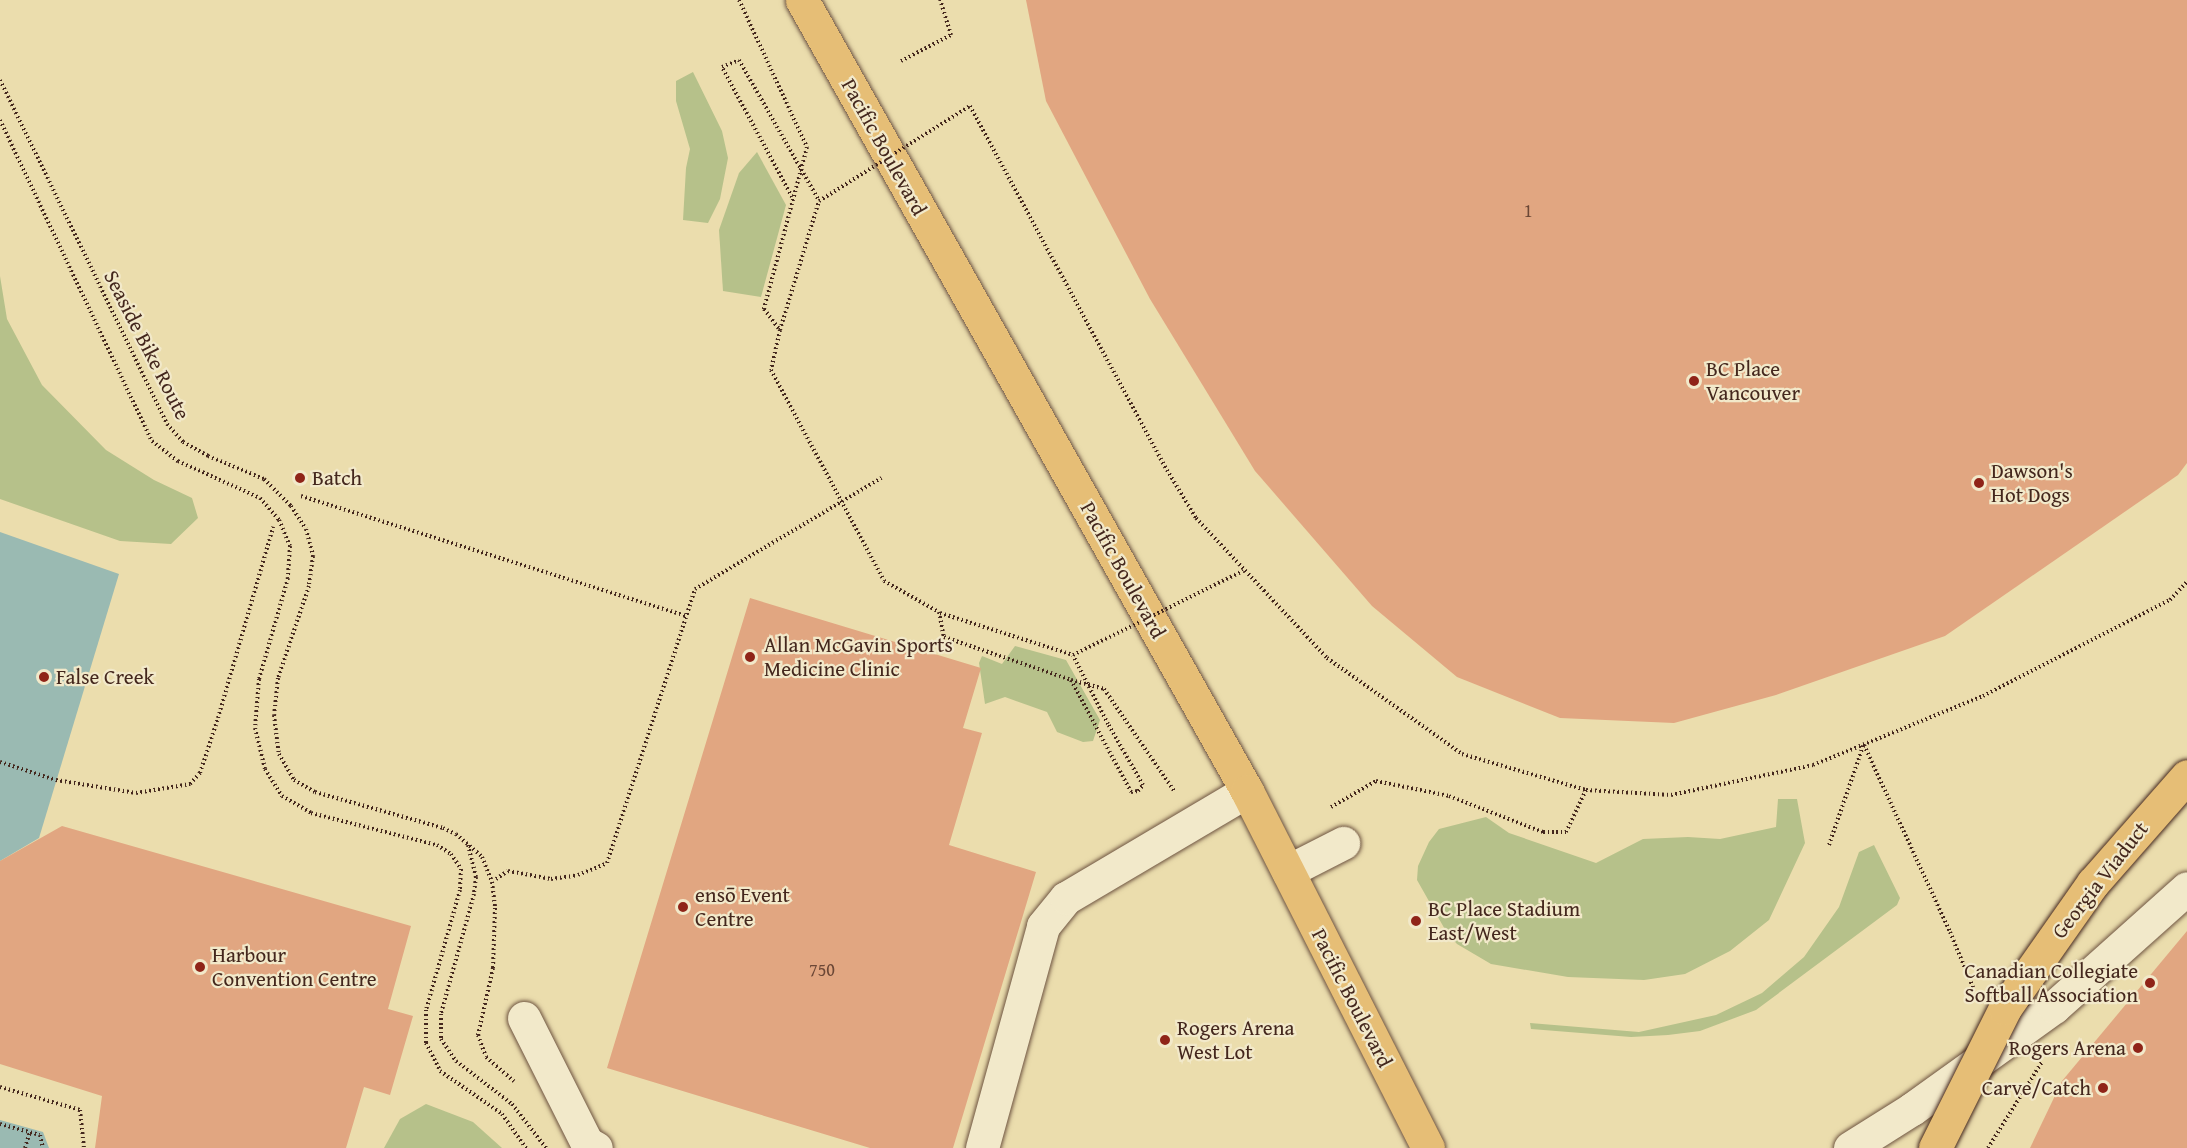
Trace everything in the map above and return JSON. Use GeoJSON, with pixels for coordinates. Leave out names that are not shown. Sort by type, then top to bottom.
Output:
{"type":"FeatureCollection","features":[{"type":"Feature","properties":{"kind":"main road","name":"Pacific Boulevard"},"geometry":{"type":"LineString","coordinates":[[802,0],[1247,791],[1428,1148]]}},
{"type":"Feature","properties":{"kind":"main road","name":"Georgia Viaduct"},"geometry":{"type":"LineString","coordinates":[[1935,1148],[2005,1008],[2093,883],[2187,776]]}},
{"type":"Feature","properties":{"kind":"street"},"geometry":{"type":"LineString","coordinates":[[982,1148],[1043,926],[1066,898],[1247,791]]}},
{"type":"Feature","properties":{"kind":"street"},"geometry":{"type":"LineString","coordinates":[[1288,871],[1343,843]]}},
{"type":"Feature","properties":{"kind":"street"},"geometry":{"type":"LineString","coordinates":[[1850,1148],[1912,1109],[2054,1007],[2187,888]]}},
{"type":"Feature","properties":{"kind":"street"},"geometry":{"type":"LineString","coordinates":[[524,1018],[587,1143],[596,1148]]}},
{"type":"Feature","properties":{"kind":"path"},"geometry":{"type":"LineString","coordinates":[[739,0],[807,147],[764,309],[780,330]]}},
{"type":"Feature","properties":{"kind":"path"},"geometry":{"type":"LineString","coordinates":[[901,61],[951,36],[940,0]]}},
{"type":"Feature","properties":{"kind":"path"},"geometry":{"type":"LineString","coordinates":[[792,197],[722,67],[739,60],[819,201]]}},
{"type":"Feature","properties":{"kind":"path","name":"Seaside Bike Route"},"geometry":{"type":"LineString","coordinates":[[0,80],[167,424],[183,442],[264,479],[291,506],[306,529],[313,556],[309,586],[278,678],[274,715],[279,754],[294,780],[315,792],[443,828],[456,834],[468,844],[476,877],[474,894],[441,1014],[441,1039],[456,1060],[512,1104],[546,1148]]}},
{"type":"Feature","properties":{"kind":"path"},"geometry":{"type":"LineString","coordinates":[[1243,571],[1073,655],[939,612],[884,581],[771,370],[780,330],[819,201],[970,106],[1167,470],[1196,518],[1243,571],[1327,658],[1462,754],[1586,790],[1671,795],[1813,765],[1999,688],[2170,600],[2187,582]]}},
{"type":"Feature","properties":{"kind":"path"},"geometry":{"type":"LineString","coordinates":[[0,120],[152,441],[178,461],[260,498],[279,520],[290,546],[288,578],[259,679],[255,728],[265,769],[282,796],[311,813],[437,845],[451,854],[460,869],[459,890],[426,1010],[426,1043],[440,1071],[502,1114],[526,1148]]}},
{"type":"Feature","properties":{"kind":"path"},"geometry":{"type":"LineString","coordinates":[[496,879],[508,871],[551,879],[579,875],[607,863],[695,589],[881,478]]}},
{"type":"Feature","properties":{"kind":"path"},"geometry":{"type":"LineString","coordinates":[[301,496],[686,616]]}},
{"type":"Feature","properties":{"kind":"path"},"geometry":{"type":"LineString","coordinates":[[0,762],[56,780],[136,792],[190,784],[200,773],[218,718],[273,527]]}},
{"type":"Feature","properties":{"kind":"path"},"geometry":{"type":"LineString","coordinates":[[939,612],[944,637],[1104,689],[1174,791]]}},
{"type":"Feature","properties":{"kind":"path"},"geometry":{"type":"LineString","coordinates":[[1071,680],[1131,792],[1138,791],[1143,786],[1073,655]]}},
{"type":"Feature","properties":{"kind":"path"},"geometry":{"type":"LineString","coordinates":[[1829,845],[1864,745]]}},
{"type":"Feature","properties":{"kind":"path"},"geometry":{"type":"LineString","coordinates":[[1864,745],[1977,996]]}},
{"type":"Feature","properties":{"kind":"path"},"geometry":{"type":"LineString","coordinates":[[1324,811],[1376,781],[1449,796],[1543,832],[1566,832],[1586,790]]}},
{"type":"Feature","properties":{"kind":"path"},"geometry":{"type":"LineString","coordinates":[[0,1087],[80,1110],[84,1148]]}},
{"type":"Feature","properties":{"kind":"path"},"geometry":{"type":"LineString","coordinates":[[0,1124],[40,1135],[44,1148]]}},
{"type":"Feature","properties":{"kind":"path"},"geometry":{"type":"LineString","coordinates":[[25,1148],[30,1132]]}},
{"type":"Feature","properties":{"kind":"green space"},"geometry":{"type":"Polygon","coordinates":[[[693,72],[722,131],[728,158],[720,199],[708,223],[683,220],[686,168],[690,149],[676,101],[676,81],[693,72]]]}},
{"type":"Feature","properties":{"kind":"green space"},"geometry":{"type":"Polygon","coordinates":[[[757,152],[786,205],[761,297],[723,291],[719,230],[739,173],[757,152]]]}},
{"type":"Feature","properties":{"kind":"green space"},"geometry":{"type":"Polygon","coordinates":[[[0,276],[7,319],[42,385],[106,450],[154,480],[192,498],[198,518],[171,544],[120,541],[0,499],[0,276]]]}},
{"type":"Feature","properties":{"kind":"green space"},"geometry":{"type":"Polygon","coordinates":[[[1015,646],[1066,660],[1100,720],[1093,741],[1083,742],[1057,732],[1047,712],[1005,697],[985,704],[979,663],[982,656],[1002,664],[1015,646]]]}},
{"type":"Feature","properties":{"kind":"green space"},"geometry":{"type":"Polygon","coordinates":[[[1778,799],[1797,799],[1805,843],[1769,920],[1730,951],[1685,974],[1644,980],[1568,977],[1491,964],[1457,944],[1447,933],[1417,880],[1418,866],[1429,842],[1439,829],[1486,817],[1509,833],[1596,863],[1643,839],[1688,837],[1720,839],[1776,827],[1778,799]]]}},
{"type":"Feature","properties":{"kind":"green space"},"geometry":{"type":"Polygon","coordinates":[[[1874,845],[1900,898],[1897,905],[1756,1010],[1700,1031],[1668,1035],[1631,1037],[1531,1029],[1530,1023],[1639,1032],[1716,1015],[1762,993],[1804,957],[1839,907],[1859,852],[1874,845]]]}},
{"type":"Feature","properties":{"kind":"green space"},"geometry":{"type":"Polygon","coordinates":[[[426,1104],[473,1122],[502,1148],[384,1148],[400,1119],[426,1104]]]}},
{"type":"Feature","properties":{"kind":"water","name":"False Creek"},"geometry":{"type":"Polygon","coordinates":[[[0,532],[119,574],[39,838],[0,861],[0,532]]]}},
{"type":"Feature","properties":{"kind":"water"},"geometry":{"type":"Polygon","coordinates":[[[0,1120],[43,1132],[49,1148],[0,1148],[0,1120]]]}},
{"type":"Feature","properties":{"kind":"building","name":"BC Place Vancouver"},"geometry":{"type":"Polygon","coordinates":[[[1026,0],[2187,0],[2187,463],[2178,475],[1945,636],[1776,695],[1674,723],[1560,718],[1457,677],[1372,606],[1255,471],[1150,299],[1046,101],[1026,0]]]}},
{"type":"Feature","properties":{"kind":"building"},"geometry":{"type":"Polygon","coordinates":[[[750,598],[981,668],[963,728],[982,733],[949,845],[1036,872],[953,1148],[870,1148],[607,1068],[750,598]]]}},
{"type":"Feature","properties":{"kind":"building","name":"Harbour Convention Centre"},"geometry":{"type":"Polygon","coordinates":[[[62,826],[411,926],[388,1009],[413,1016],[390,1095],[364,1087],[346,1148],[95,1148],[102,1096],[0,1064],[0,861],[62,826]]]}},
{"type":"Feature","properties":{"kind":"building","name":"Rogers Arena"},"geometry":{"type":"Polygon","coordinates":[[[2187,931],[2187,1148],[2030,1148],[2062,1081],[2187,931]]]}},
{"type":"Feature","properties":{"kind":"place","name":"BC Place Vancouver"},"geometry":{"type":"Point","coordinates":[1694,381]}},
{"type":"Feature","properties":{"kind":"place","name":"Batch"},"geometry":{"type":"Point","coordinates":[300,478]}},
{"type":"Feature","properties":{"kind":"place","name":"Dawson's Hot Dogs"},"geometry":{"type":"Point","coordinates":[1979,483]}},
{"type":"Feature","properties":{"kind":"place","name":"Allan McGavin Sports Medicine Clinic"},"geometry":{"type":"Point","coordinates":[750,657]}},
{"type":"Feature","properties":{"kind":"place","name":"False Creek"},"geometry":{"type":"Point","coordinates":[44,677]}},
{"type":"Feature","properties":{"kind":"place","name":"ensō Event Centre"},"geometry":{"type":"Point","coordinates":[683,907]}},
{"type":"Feature","properties":{"kind":"place","name":"BC Place Stadium East/West"},"geometry":{"type":"Point","coordinates":[1416,921]}},
{"type":"Feature","properties":{"kind":"place","name":"Harbour Convention Centre"},"geometry":{"type":"Point","coordinates":[200,967]}},
{"type":"Feature","properties":{"kind":"place","name":"Canadian Collegiate Softball Association"},"geometry":{"type":"Point","coordinates":[2150,983]}},
{"type":"Feature","properties":{"kind":"place","name":"Rogers Arena West Lot"},"geometry":{"type":"Point","coordinates":[1165,1040]}},
{"type":"Feature","properties":{"kind":"place","name":"Rogers Arena"},"geometry":{"type":"Point","coordinates":[2138,1048]}},
{"type":"Feature","properties":{"kind":"place","name":"Carve/Catch"},"geometry":{"type":"Point","coordinates":[2103,1088]}}]}
